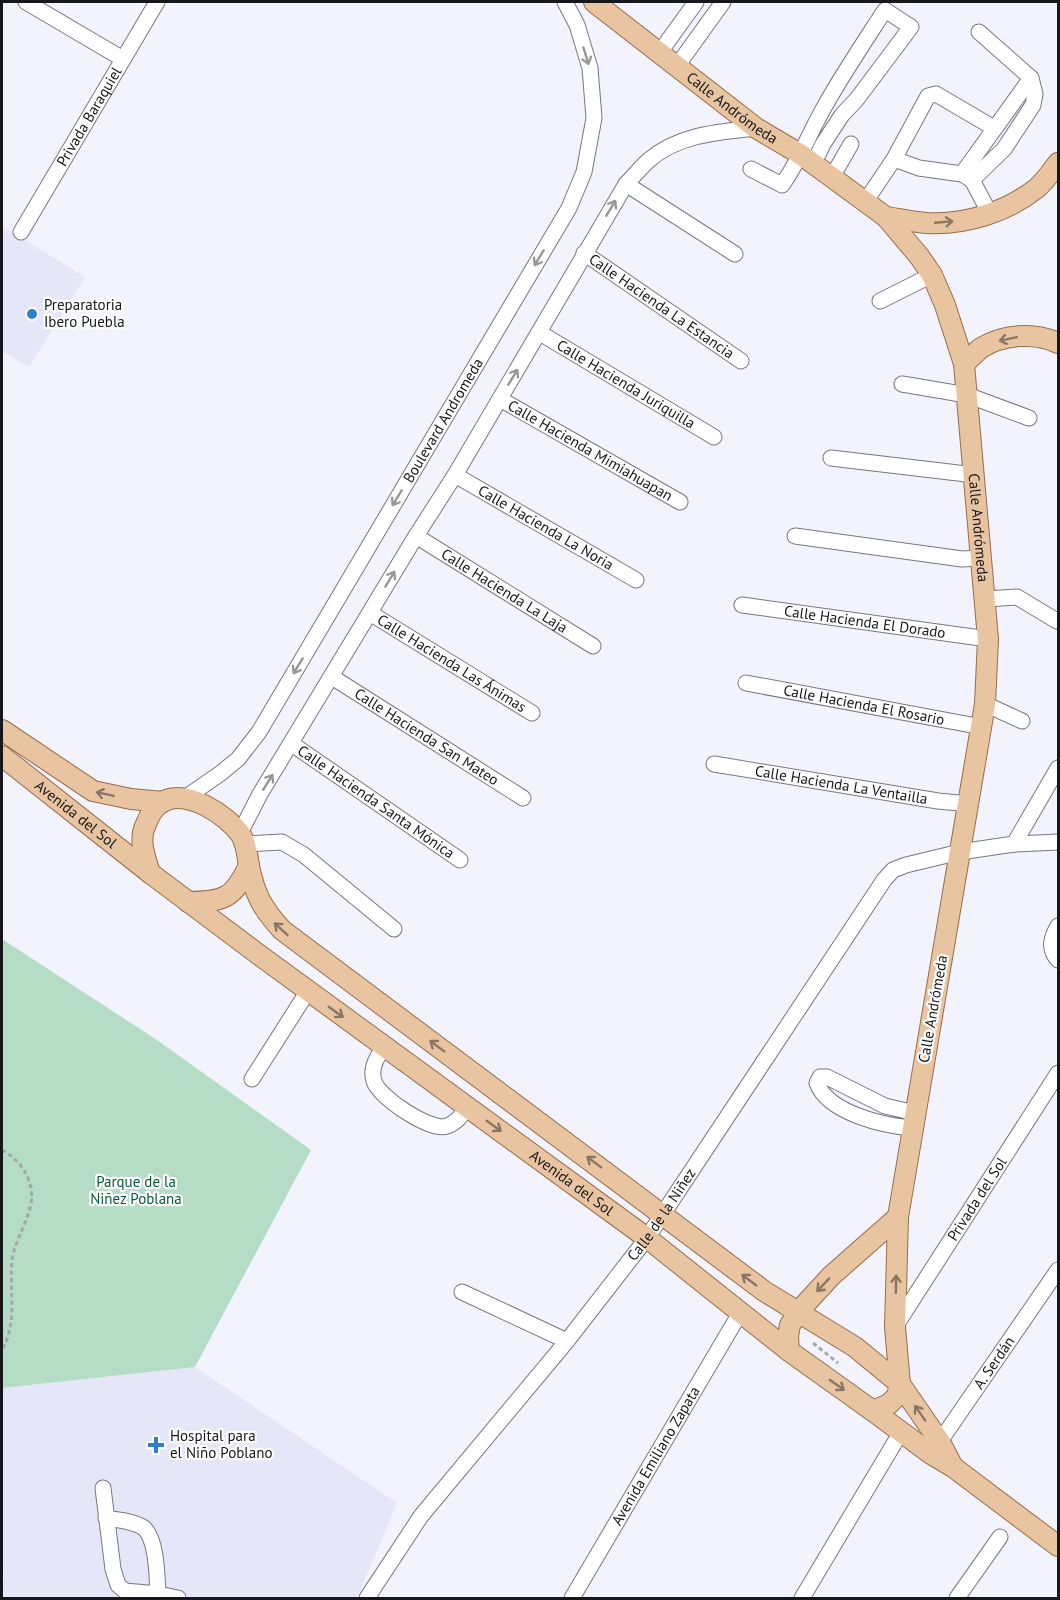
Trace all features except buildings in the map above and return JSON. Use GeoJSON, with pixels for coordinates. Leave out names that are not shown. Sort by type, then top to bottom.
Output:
{"type":"FeatureCollection","features":[{"type":"Feature","properties":{"kind":"main road","name":"Calle Andrómeda"},"geometry":{"type":"LineString","coordinates":[[594,2],[756,128],[807,159],[886,217],[932,275],[945,305],[964,364],[986,599],[988,639],[985,704],[898,1217],[895,1327],[900,1384]]}},
{"type":"Feature","properties":{"kind":"main road"},"geometry":{"type":"LineString","coordinates":[[886,217],[929,223],[963,220],[990,214],[1004,209],[1038,187],[1059,163]]}},
{"type":"Feature","properties":{"kind":"main road"},"geometry":{"type":"LineString","coordinates":[[964,364],[982,348],[1004,339],[1028,335],[1051,339],[1059,343]]}},
{"type":"Feature","properties":{"kind":"main road","name":"Avenida del Sol"},"geometry":{"type":"LineString","coordinates":[[2,730],[93,791],[131,799],[163,802]]}},
{"type":"Feature","properties":{"kind":"main road","name":"Avenida del Sol"},"geometry":{"type":"LineString","coordinates":[[2,756],[150,873]]}},
{"type":"Feature","properties":{"kind":"main road"},"geometry":{"type":"LineString","coordinates":[[185,798],[209,806],[243,839],[249,865],[240,886],[225,898],[205,902],[188,902],[150,873],[144,853],[142,831],[151,813],[163,802],[185,798]]}},
{"type":"Feature","properties":{"kind":"main road","name":"Avenida del Sol"},"geometry":{"type":"LineString","coordinates":[[249,865],[255,891],[264,910],[282,930],[663,1213],[764,1291],[855,1347],[900,1384],[935,1448],[953,1467],[1059,1546]]}},
{"type":"Feature","properties":{"kind":"main road","name":"Avenida del Sol"},"geometry":{"type":"LineString","coordinates":[[188,902],[647,1238],[789,1351],[901,1432],[935,1448]]}},
{"type":"Feature","properties":{"kind":"main road"},"geometry":{"type":"LineString","coordinates":[[789,1351],[790,1325],[798,1312],[831,1276],[898,1217]]}},
{"type":"Feature","properties":{"kind":"main road"},"geometry":{"type":"LineString","coordinates":[[873,1411],[889,1404],[897,1396],[900,1384]]}},
{"type":"Feature","properties":{"kind":"street"},"geometry":{"type":"LineString","coordinates":[[26,2],[123,59]]}},
{"type":"Feature","properties":{"kind":"street","name":"Privada Baraquiel"},"geometry":{"type":"LineString","coordinates":[[21,232],[157,2]]}},
{"type":"Feature","properties":{"kind":"street","name":"Boulevard Andromeda"},"geometry":{"type":"LineString","coordinates":[[185,798],[237,759],[260,732],[569,208],[584,172],[594,118],[590,68],[577,25],[565,2]]}},
{"type":"Feature","properties":{"kind":"street"},"geometry":{"type":"LineString","coordinates":[[660,52],[696,2]]}},
{"type":"Feature","properties":{"kind":"street"},"geometry":{"type":"LineString","coordinates":[[677,66],[723,2]]}},
{"type":"Feature","properties":{"kind":"street"},"geometry":{"type":"LineString","coordinates":[[751,169],[782,185],[796,166],[807,159],[823,144],[842,115],[857,99],[911,27],[885,10],[826,103],[807,159]]}},
{"type":"Feature","properties":{"kind":"street"},"geometry":{"type":"LineString","coordinates":[[967,177],[1004,149],[1033,105],[1035,94],[1031,78],[979,32]]}},
{"type":"Feature","properties":{"kind":"street"},"geometry":{"type":"LineString","coordinates":[[967,177],[994,128],[1031,78]]}},
{"type":"Feature","properties":{"kind":"street"},"geometry":{"type":"LineString","coordinates":[[864,202],[894,159],[928,96],[936,94],[994,128]]}},
{"type":"Feature","properties":{"kind":"street"},"geometry":{"type":"LineString","coordinates":[[826,103],[842,115]]}},
{"type":"Feature","properties":{"kind":"street"},"geometry":{"type":"LineString","coordinates":[[394,929],[304,855],[282,842],[243,839],[260,794],[455,475],[626,184],[651,159],[674,144],[701,134],[756,128]]}},
{"type":"Feature","properties":{"kind":"street"},"geometry":{"type":"LineString","coordinates":[[832,177],[851,144]]}},
{"type":"Feature","properties":{"kind":"street"},"geometry":{"type":"LineString","coordinates":[[894,159],[919,168],[967,177],[990,214]]}},
{"type":"Feature","properties":{"kind":"street"},"geometry":{"type":"LineString","coordinates":[[626,184],[735,254]]}},
{"type":"Feature","properties":{"kind":"street","name":"Calle Hacienda La Estancia"},"geometry":{"type":"LineString","coordinates":[[584,253],[741,360]]}},
{"type":"Feature","properties":{"kind":"street"},"geometry":{"type":"LineString","coordinates":[[880,301],[932,275]]}},
{"type":"Feature","properties":{"kind":"street","name":"Calle Hacienda Juriquilla"},"geometry":{"type":"LineString","coordinates":[[540,333],[714,437]]}},
{"type":"Feature","properties":{"kind":"street"},"geometry":{"type":"LineString","coordinates":[[902,384],[967,395],[1029,418]]}},
{"type":"Feature","properties":{"kind":"street","name":"Calle Hacienda Mimiahuapan"},"geometry":{"type":"LineString","coordinates":[[500,399],[681,502]]}},
{"type":"Feature","properties":{"kind":"street"},"geometry":{"type":"LineString","coordinates":[[831,458],[975,475]]}},
{"type":"Feature","properties":{"kind":"street","name":"Calle Hacienda La Noria"},"geometry":{"type":"LineString","coordinates":[[455,475],[636,580]]}},
{"type":"Feature","properties":{"kind":"street","name":"Calle Hacienda La Laja"},"geometry":{"type":"LineString","coordinates":[[416,536],[593,646]]}},
{"type":"Feature","properties":{"kind":"street"},"geometry":{"type":"LineString","coordinates":[[795,536],[962,559],[981,558]]}},
{"type":"Feature","properties":{"kind":"street"},"geometry":{"type":"LineString","coordinates":[[986,599],[1017,597],[1057,621]]}},
{"type":"Feature","properties":{"kind":"street","name":"Calle Hacienda El Dorado"},"geometry":{"type":"LineString","coordinates":[[742,605],[988,639]]}},
{"type":"Feature","properties":{"kind":"street","name":"Calle Hacienda Las Ánimas"},"geometry":{"type":"LineString","coordinates":[[370,613],[532,713]]}},
{"type":"Feature","properties":{"kind":"street","name":"Calle Hacienda San Mateo"},"geometry":{"type":"LineString","coordinates":[[332,677],[524,798]]}},
{"type":"Feature","properties":{"kind":"street","name":"Calle Hacienda El Rosario"},"geometry":{"type":"LineString","coordinates":[[746,683],[982,727]]}},
{"type":"Feature","properties":{"kind":"street"},"geometry":{"type":"LineString","coordinates":[[985,704],[1022,721]]}},
{"type":"Feature","properties":{"kind":"street","name":"Calle Hacienda Santa Mónica"},"geometry":{"type":"LineString","coordinates":[[292,744],[460,860]]}},
{"type":"Feature","properties":{"kind":"street","name":"Calle Hacienda La Ventailla"},"geometry":{"type":"LineString","coordinates":[[714,764],[969,804]]}},
{"type":"Feature","properties":{"kind":"street"},"geometry":{"type":"LineString","coordinates":[[1014,844],[1059,768]]}},
{"type":"Feature","properties":{"kind":"street","name":"Calle de la Niñez"},"geometry":{"type":"LineString","coordinates":[[367,1599],[421,1516],[567,1341],[647,1238],[884,880],[893,870],[960,852],[1014,844],[1059,842]]}},
{"type":"Feature","properties":{"kind":"street"},"geometry":{"type":"LineString","coordinates":[[1059,926],[1052,942],[1052,952],[1059,960]]}},
{"type":"Feature","properties":{"kind":"street"},"geometry":{"type":"LineString","coordinates":[[252,1079],[308,991]]}},
{"type":"Feature","properties":{"kind":"street"},"geometry":{"type":"LineString","coordinates":[[384,1047],[376,1060],[373,1072],[374,1083],[379,1092],[427,1124],[436,1127],[446,1127],[458,1120],[468,1107]]}},
{"type":"Feature","properties":{"kind":"street","name":"Privada del Sol"},"geometry":{"type":"LineString","coordinates":[[895,1327],[1059,1073]]}},
{"type":"Feature","properties":{"kind":"street"},"geometry":{"type":"LineString","coordinates":[[820,1077],[827,1077],[914,1121],[882,1124],[854,1115],[827,1097],[817,1083],[820,1077]]}},
{"type":"Feature","properties":{"kind":"street"},"geometry":{"type":"LineString","coordinates":[[882,1124],[885,1106]]}},
{"type":"Feature","properties":{"kind":"street","name":"A. Serdán"},"geometry":{"type":"LineString","coordinates":[[935,1448],[1059,1270]]}},
{"type":"Feature","properties":{"kind":"street"},"geometry":{"type":"LineString","coordinates":[[462,1292],[567,1341]]}},
{"type":"Feature","properties":{"kind":"street","name":"Avenida Emiliano Zapata"},"geometry":{"type":"LineString","coordinates":[[572,1599],[740,1313]]}},
{"type":"Feature","properties":{"kind":"street"},"geometry":{"type":"LineString","coordinates":[[802,1599],[901,1432]]}},
{"type":"Feature","properties":{"kind":"street"},"geometry":{"type":"LineString","coordinates":[[103,1488],[113,1569],[118,1585],[124,1591],[158,1594],[178,1599]]}},
{"type":"Feature","properties":{"kind":"street"},"geometry":{"type":"LineString","coordinates":[[106,1518],[130,1522],[144,1529],[154,1547],[158,1594]]}},
{"type":"Feature","properties":{"kind":"street"},"geometry":{"type":"LineString","coordinates":[[957,1599],[1000,1537]]}},
{"type":"Feature","properties":{"kind":"path"},"geometry":{"type":"LineString","coordinates":[[2,1150],[11,1155],[22,1168],[31,1185],[32,1202],[12,1258],[12,1314],[8,1340],[2,1350]]}},
{"type":"Feature","properties":{"kind":"shaded area","name":"Preparatoria Ibero Puebla"},"geometry":{"type":"Polygon","coordinates":[[[2,226],[85,277],[29,367],[2,351],[2,226]]]}},
{"type":"Feature","properties":{"kind":"shaded area","name":"Hospital para el Niño Poblano"},"geometry":{"type":"Polygon","coordinates":[[[195,1367],[397,1503],[357,1598],[2,1598],[2,1580],[4,1580],[2,1562],[2,1388],[195,1367]]]}},
{"type":"Feature","properties":{"kind":"green space","name":"Parque de la Niñez Poblana"},"geometry":{"type":"Polygon","coordinates":[[[2,939],[157,1040],[311,1150],[195,1367],[2,1388],[2,939]]]}},
{"type":"Feature","properties":{"kind":"place","name":"Preparatoria Ibero Puebla"},"geometry":{"type":"Point","coordinates":[32,314]}},
{"type":"Feature","properties":{"kind":"place","name":"Hospital para el Niño Poblano"},"geometry":{"type":"Point","coordinates":[156,1445]}}]}
